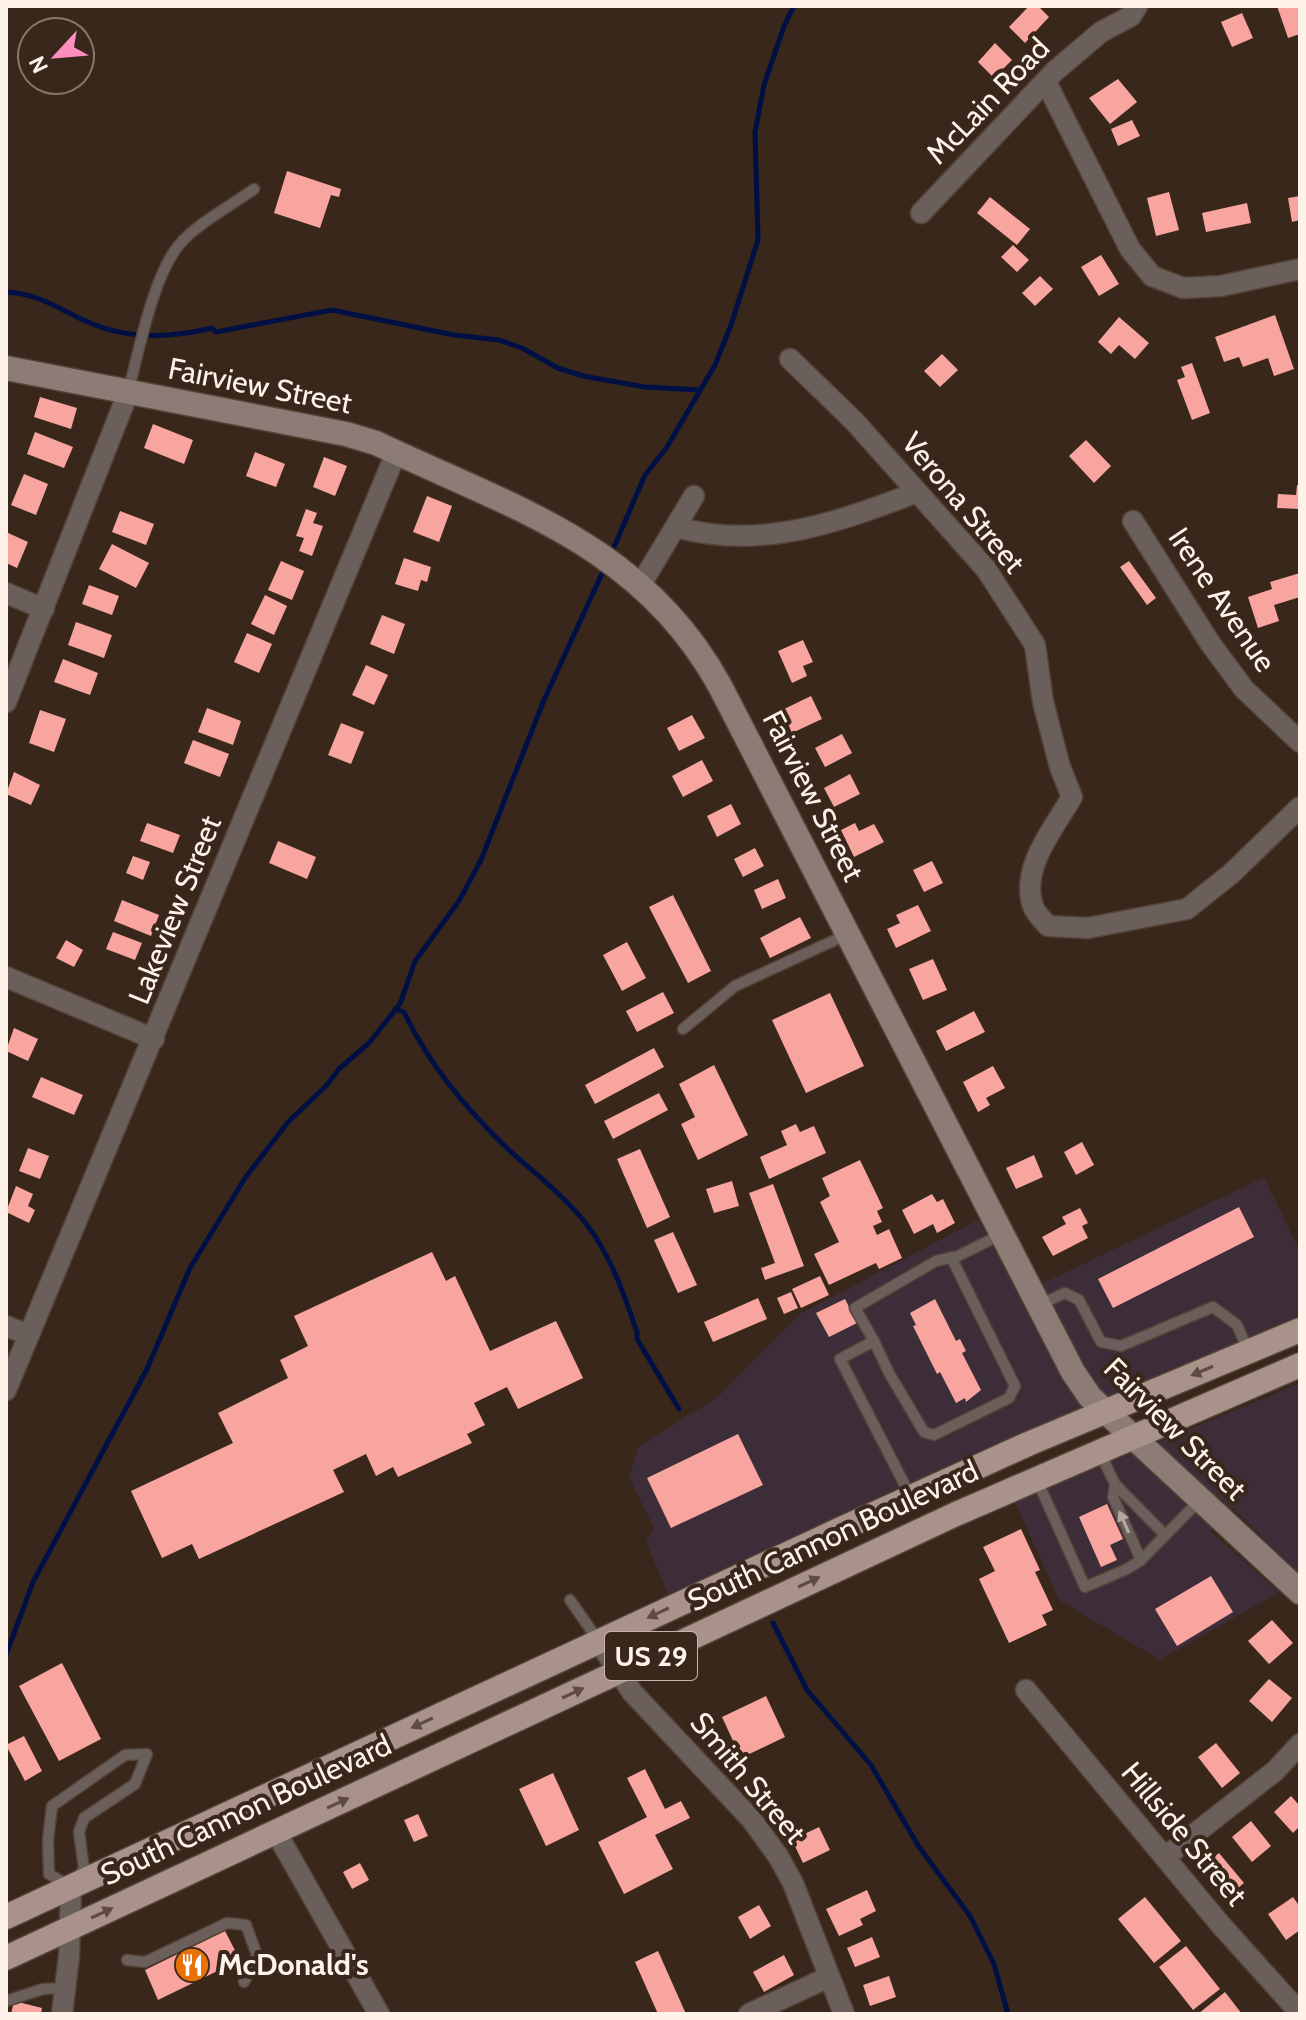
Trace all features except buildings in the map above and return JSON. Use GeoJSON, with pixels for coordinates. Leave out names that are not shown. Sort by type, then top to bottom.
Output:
{"type":"FeatureCollection","features":[{"type":"Feature","properties":{"kind":"main road","name":"South Cannon Boulevard"},"geometry":{"type":"LineString","coordinates":[[6,1917],[911,1497],[1300,1330]]}},
{"type":"Feature","properties":{"kind":"main road","name":"South Cannon Boulevard"},"geometry":{"type":"LineString","coordinates":[[6,1958],[1036,1478],[1300,1365]]}},
{"type":"Feature","properties":{"kind":"street","name":"McLain Road"},"geometry":{"type":"LineString","coordinates":[[921,213],[1046,82],[1101,32],[1131,16],[1137,6]]}},
{"type":"Feature","properties":{"kind":"street"},"geometry":{"type":"LineString","coordinates":[[1046,82],[1130,249],[1152,276],[1183,288],[1221,286],[1300,269]]}},
{"type":"Feature","properties":{"kind":"street","name":"Verona Street"},"geometry":{"type":"LineString","coordinates":[[790,359],[854,421],[915,493],[986,569],[1035,645],[1043,702],[1060,767],[1072,797],[1036,860],[1029,886],[1034,909],[1048,926],[1088,928],[1187,909],[1232,873],[1300,807]]}},
{"type":"Feature","properties":{"kind":"street","name":"Fairview Street"},"geometry":{"type":"LineString","coordinates":[[6,368],[346,434],[376,443],[535,516],[576,538],[641,584],[686,633],[714,675],[1073,1372],[1090,1397],[1300,1592]]}},
{"type":"Feature","properties":{"kind":"street"},"geometry":{"type":"LineString","coordinates":[[6,702],[128,393]]}},
{"type":"Feature","properties":{"kind":"street","name":"Lakeview Street"},"geometry":{"type":"LineString","coordinates":[[6,1390],[396,453]]}},
{"type":"Feature","properties":{"kind":"street"},"geometry":{"type":"LineString","coordinates":[[676,527],[716,534],[778,533],[837,522],[915,493]]}},
{"type":"Feature","properties":{"kind":"street"},"geometry":{"type":"LineString","coordinates":[[641,584],[694,496]]}},
{"type":"Feature","properties":{"kind":"street","name":"Irene Avenue"},"geometry":{"type":"LineString","coordinates":[[1133,521],[1210,643],[1244,689],[1300,742]]}},
{"type":"Feature","properties":{"kind":"street"},"geometry":{"type":"LineString","coordinates":[[6,593],[44,609]]}},
{"type":"Feature","properties":{"kind":"street"},"geometry":{"type":"LineString","coordinates":[[6,977],[154,1039]]}},
{"type":"Feature","properties":{"kind":"street"},"geometry":{"type":"LineString","coordinates":[[6,1326],[29,1335]]}},
{"type":"Feature","properties":{"kind":"street","name":"Smith Street"},"geometry":{"type":"LineString","coordinates":[[598,1640],[632,1692],[752,1820],[778,1856],[793,1883],[844,2014]]}},
{"type":"Feature","properties":{"kind":"street","name":"Hillside Street"},"geometry":{"type":"LineString","coordinates":[[1026,1690],[1229,1935],[1300,2013]]}},
{"type":"Feature","properties":{"kind":"street"},"geometry":{"type":"LineString","coordinates":[[1165,1857],[1275,1771],[1300,1744]]}},
{"type":"Feature","properties":{"kind":"street"},"geometry":{"type":"LineString","coordinates":[[276,1832],[379,2014]]}},
{"type":"Feature","properties":{"kind":"street"},"geometry":{"type":"LineString","coordinates":[[62,2014],[71,1887]]}},
{"type":"Feature","properties":{"kind":"street"},"geometry":{"type":"LineString","coordinates":[[749,2014],[829,1977]]}},
{"type":"Feature","properties":{"kind":"lane"},"geometry":{"type":"LineString","coordinates":[[128,393],[148,319],[165,270],[178,246],[195,229],[254,189]]}},
{"type":"Feature","properties":{"kind":"lane"},"geometry":{"type":"LineString","coordinates":[[683,1029],[735,986],[848,934]]}},
{"type":"Feature","properties":{"kind":"lane"},"geometry":{"type":"LineString","coordinates":[[951,1257],[1015,1386],[1009,1398],[934,1435],[924,1432],[855,1308],[936,1261],[1002,1234]]}},
{"type":"Feature","properties":{"kind":"lane"},"geometry":{"type":"LineString","coordinates":[[1039,1305],[1065,1293],[1079,1300],[1101,1342],[1121,1346],[1213,1307],[1237,1325],[1249,1352]]}},
{"type":"Feature","properties":{"kind":"lane"},"geometry":{"type":"LineString","coordinates":[[874,1341],[840,1359],[911,1497]]}},
{"type":"Feature","properties":{"kind":"lane"},"geometry":{"type":"LineString","coordinates":[[1099,1450],[1115,1484],[1165,1535]]}},
{"type":"Feature","properties":{"kind":"lane"},"geometry":{"type":"LineString","coordinates":[[1036,1478],[1085,1587],[1141,1560],[1200,1500]]}},
{"type":"Feature","properties":{"kind":"lane"},"geometry":{"type":"LineString","coordinates":[[1115,1484],[1113,1497],[1141,1560]]}},
{"type":"Feature","properties":{"kind":"lane"},"geometry":{"type":"LineString","coordinates":[[570,1600],[598,1640]]}},
{"type":"Feature","properties":{"kind":"lane"},"geometry":{"type":"LineString","coordinates":[[147,1754],[135,1784],[84,1818],[79,1832],[84,1869],[71,1887],[49,1874],[48,1840],[52,1806],[125,1755],[147,1754]]}},
{"type":"Feature","properties":{"kind":"lane"},"geometry":{"type":"LineString","coordinates":[[127,1960],[145,1962],[227,1923],[246,1925],[257,1955],[244,1982]]}},
{"type":"Feature","properties":{"kind":"lane"},"geometry":{"type":"LineString","coordinates":[[6,2001],[43,1989],[65,1988]]}},
{"type":"Feature","properties":{"kind":"shaded area"},"geometry":{"type":"Polygon","coordinates":[[[1264,1177],[1300,1251],[1300,1315],[890,1492],[669,1597],[646,1542],[654,1528],[629,1477],[638,1447],[719,1396],[798,1315],[978,1220],[1019,1295],[1264,1177]]]}},
{"type":"Feature","properties":{"kind":"shaded area"},"geometry":{"type":"Polygon","coordinates":[[[1300,1383],[1300,1575],[1233,1508],[1210,1531],[1279,1592],[1160,1660],[1059,1600],[1015,1502],[1300,1383]]]}},
{"type":"Feature","properties":{"kind":"waterway"},"geometry":{"type":"LineString","coordinates":[[611,554],[645,475],[667,447],[715,365],[731,325],[758,240],[755,132],[764,85],[794,6]]}},
{"type":"Feature","properties":{"kind":"waterway"},"geometry":{"type":"LineString","coordinates":[[6,292],[39,299],[103,328],[150,336],[212,328],[216,332],[332,310],[454,335],[499,340],[522,348],[558,368],[583,376],[645,387],[700,390]]}},
{"type":"Feature","properties":{"kind":"waterway"},"geometry":{"type":"LineString","coordinates":[[6,1655],[33,1582],[147,1369],[190,1268],[245,1178],[288,1122],[369,1043],[400,1004],[415,961],[459,901],[481,860],[544,700],[605,567]]}},
{"type":"Feature","properties":{"kind":"waterway"},"geometry":{"type":"LineString","coordinates":[[395,1009],[404,1012],[425,1050],[463,1102],[508,1149],[566,1201],[593,1233],[609,1260],[637,1339],[679,1409]]}},
{"type":"Feature","properties":{"kind":"waterway"},"geometry":{"type":"LineString","coordinates":[[773,1623],[807,1690],[871,1765],[919,1847],[970,1916],[994,1964],[1008,2014]]}},
{"type":"Feature","properties":{"kind":"place","name":"McDonald's"},"geometry":{"type":"Point","coordinates":[192,1965]}}]}
